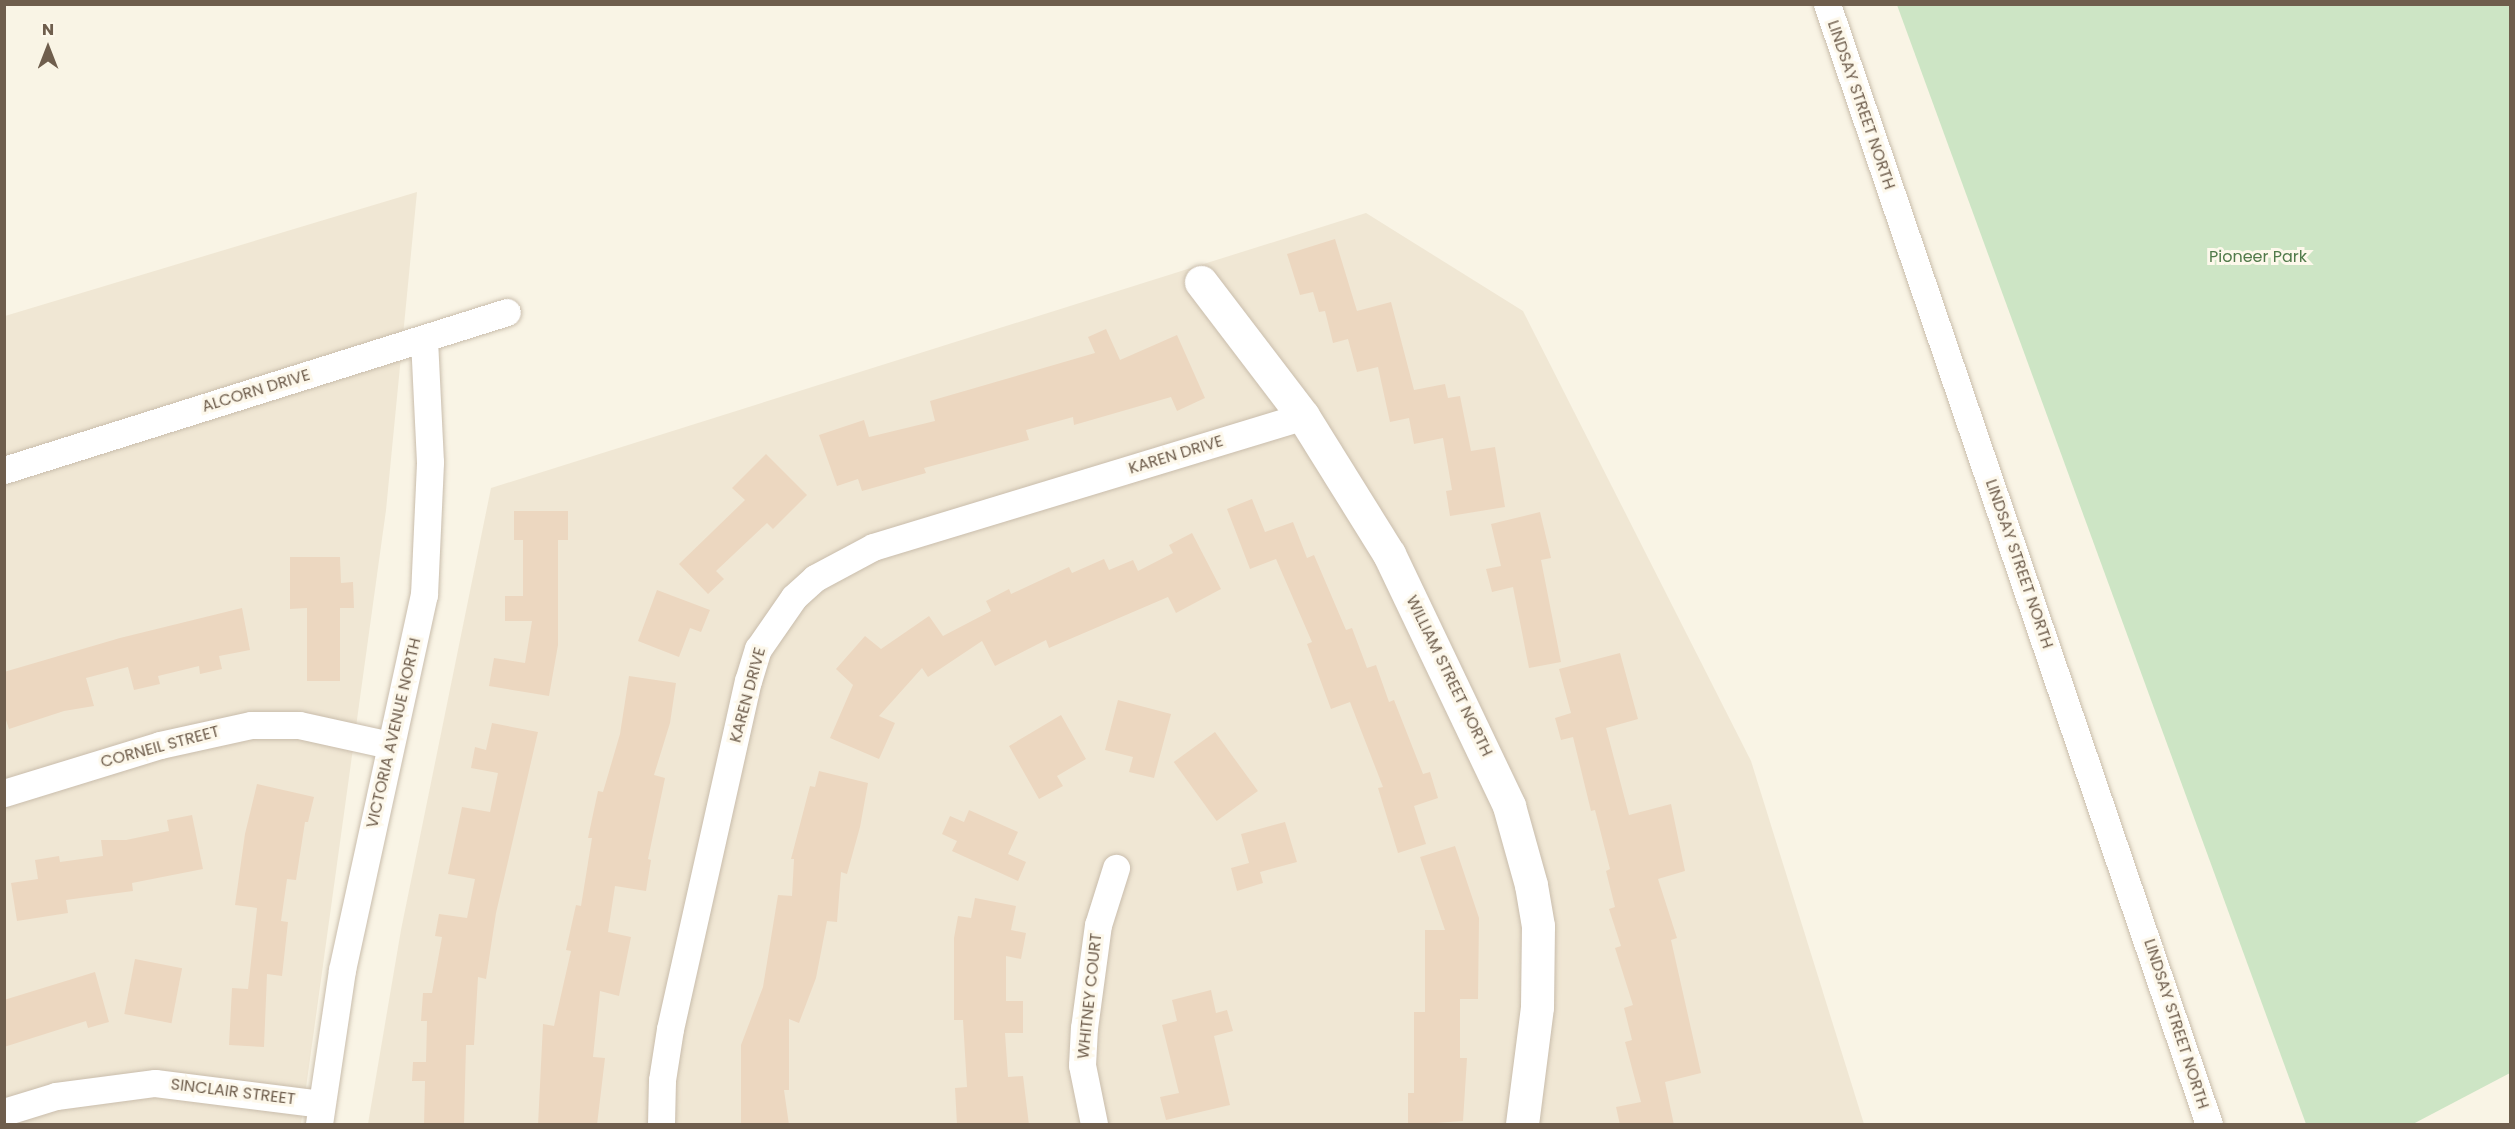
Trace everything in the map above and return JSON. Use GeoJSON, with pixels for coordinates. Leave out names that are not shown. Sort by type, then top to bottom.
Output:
{"type":"FeatureCollection","features":[{"type":"Feature","properties":{"kind":"street","name":"LINDSAY STREET NORTH"},"geometry":{"type":"LineString","coordinates":[[1827,4],[2209,1125]]}},
{"type":"Feature","properties":{"kind":"street","name":"WILLIAM STREET NORTH"},"geometry":{"type":"LineString","coordinates":[[1201,282],[1303,416],[1411,595],[1509,806],[1531,885],[1538,926],[1537,1007],[1521,1125]]}},
{"type":"Feature","properties":{"kind":"street","name":"ALCORN DRIVE"},"geometry":{"type":"LineString","coordinates":[[4,470],[507,312]]}},
{"type":"Feature","properties":{"kind":"street","name":"VICTORIA AVENUE NORTH"},"geometry":{"type":"LineString","coordinates":[[320,1114],[342,970],[390,745],[417,634],[427,554],[430,462],[424,339]]}},
{"type":"Feature","properties":{"kind":"street","name":"KAREN DRIVE"},"geometry":{"type":"LineString","coordinates":[[660,1125],[662,1080],[670,1029],[748,681],[758,649],[794,597],[815,578],[873,547],[1303,416]]}},
{"type":"Feature","properties":{"kind":"street","name":"CORNEIL STREET"},"geometry":{"type":"LineString","coordinates":[[4,793],[160,745],[251,725],[299,725],[390,745]]}},
{"type":"Feature","properties":{"kind":"street","name":"WHITNEY COURT"},"geometry":{"type":"LineString","coordinates":[[1094,1125],[1082,1065],[1084,1028],[1098,925],[1116,868]]}},
{"type":"Feature","properties":{"kind":"street","name":"SINCLAIR STREET"},"geometry":{"type":"LineString","coordinates":[[4,1112],[56,1096],[155,1083],[320,1114]]}},
{"type":"Feature","properties":{"kind":"shaded area"},"geometry":{"type":"Polygon","coordinates":[[[417,192],[386,510],[301,1124],[5,1124],[5,316],[417,192]]]}},
{"type":"Feature","properties":{"kind":"shaded area"},"geometry":{"type":"Polygon","coordinates":[[[1366,213],[1523,311],[1751,761],[1864,1124],[368,1124],[401,930],[491,488],[1366,213]]]}},
{"type":"Feature","properties":{"kind":"green space","name":"Pioneer Park"},"geometry":{"type":"Polygon","coordinates":[[[1897,5],[2510,5],[2510,1073],[2413,1124],[2306,1124],[1897,5]]]}},
{"type":"Feature","properties":{"kind":"building"},"geometry":{"type":"Polygon","coordinates":[[[1335,239],[1357,311],[1391,302],[1414,390],[1445,384],[1448,398],[1460,396],[1471,451],[1495,447],[1505,507],[1450,516],[1446,491],[1452,490],[1443,438],[1414,444],[1409,418],[1390,422],[1378,367],[1357,372],[1348,339],[1333,343],[1325,311],[1319,312],[1313,292],[1300,295],[1287,254],[1335,239]]]}},
{"type":"Feature","properties":{"kind":"building"},"geometry":{"type":"Polygon","coordinates":[[[1106,329],[1120,360],[1177,335],[1205,398],[1177,411],[1171,397],[1074,425],[1073,417],[1026,430],[1029,440],[924,468],[926,473],[862,491],[858,479],[837,486],[819,435],[864,420],[869,437],[935,421],[930,401],[1095,353],[1088,337],[1106,329]]]}},
{"type":"Feature","properties":{"kind":"building"},"geometry":{"type":"Polygon","coordinates":[[[766,454],[807,495],[773,529],[767,523],[716,571],[724,579],[708,594],[679,564],[745,500],[732,488],[766,454]]]}},
{"type":"Feature","properties":{"kind":"building"},"geometry":{"type":"Polygon","coordinates":[[[1252,499],[1265,532],[1293,522],[1307,558],[1314,555],[1346,630],[1352,628],[1367,668],[1376,665],[1389,702],[1394,700],[1423,774],[1430,772],[1438,798],[1414,806],[1426,844],[1398,853],[1378,788],[1383,787],[1350,702],[1331,709],[1307,644],[1312,642],[1276,559],[1250,569],[1227,509],[1252,499]]]}},
{"type":"Feature","properties":{"kind":"building"},"geometry":{"type":"Polygon","coordinates":[[[514,511],[568,511],[568,540],[558,540],[558,645],[549,696],[489,686],[494,658],[525,663],[532,621],[505,621],[505,596],[523,596],[523,540],[514,540],[514,511]]]}},
{"type":"Feature","properties":{"kind":"building"},"geometry":{"type":"Polygon","coordinates":[[[1540,512],[1551,558],[1541,560],[1561,662],[1529,668],[1513,587],[1492,592],[1486,569],[1501,566],[1491,524],[1540,512]]]}},
{"type":"Feature","properties":{"kind":"building"},"geometry":{"type":"Polygon","coordinates":[[[1192,533],[1221,589],[1176,613],[1168,597],[1049,648],[1046,640],[995,666],[982,641],[928,677],[922,668],[879,716],[895,723],[879,759],[830,738],[853,685],[836,669],[865,636],[881,649],[929,616],[943,636],[991,611],[986,601],[1009,589],[1011,594],[1069,567],[1072,573],[1104,559],[1109,570],[1133,560],[1138,571],[1173,553],[1169,545],[1192,533]]]}},
{"type":"Feature","properties":{"kind":"building"},"geometry":{"type":"Polygon","coordinates":[[[290,557],[340,557],[341,583],[353,582],[354,608],[340,608],[340,681],[307,681],[307,608],[290,609],[290,557]]]}},
{"type":"Feature","properties":{"kind":"building"},"geometry":{"type":"Polygon","coordinates":[[[657,590],[710,610],[701,632],[690,628],[679,657],[638,641],[657,590]]]}},
{"type":"Feature","properties":{"kind":"building"},"geometry":{"type":"Polygon","coordinates":[[[242,608],[250,650],[219,656],[222,669],[200,674],[199,666],[158,676],[160,684],[134,690],[128,667],[86,678],[94,706],[64,711],[9,729],[4,714],[4,672],[120,638],[242,608]]]}},
{"type":"Feature","properties":{"kind":"building"},"geometry":{"type":"Polygon","coordinates":[[[1620,653],[1638,719],[1606,728],[1629,815],[1671,804],[1685,871],[1658,879],[1677,938],[1671,940],[1701,1073],[1665,1082],[1674,1125],[1620,1125],[1616,1107],[1641,1102],[1625,1042],[1632,1040],[1624,1008],[1633,1005],[1615,948],[1621,946],[1609,909],[1615,907],[1606,871],[1610,869],[1595,810],[1591,811],[1573,737],[1561,740],[1555,718],[1571,713],[1559,669],[1620,653]]]}},
{"type":"Feature","properties":{"kind":"building"},"geometry":{"type":"Polygon","coordinates":[[[629,676],[676,683],[670,723],[654,775],[665,778],[648,859],[651,860],[646,891],[615,886],[608,932],[631,937],[619,996],[600,991],[593,1057],[605,1058],[597,1125],[538,1125],[543,1024],[554,1026],[571,951],[566,950],[576,905],[581,906],[592,838],[588,838],[598,791],[603,792],[620,734],[629,676]]]}},
{"type":"Feature","properties":{"kind":"building"},"geometry":{"type":"Polygon","coordinates":[[[1118,700],[1171,714],[1154,778],[1129,772],[1133,757],[1105,750],[1118,700]]]}},
{"type":"Feature","properties":{"kind":"building"},"geometry":{"type":"Polygon","coordinates":[[[1061,715],[1086,759],[1057,776],[1063,786],[1039,799],[1009,746],[1061,715]]]}},
{"type":"Feature","properties":{"kind":"building"},"geometry":{"type":"Polygon","coordinates":[[[492,723],[538,732],[496,913],[486,979],[478,977],[474,1045],[466,1045],[464,1125],[424,1125],[425,1081],[412,1081],[413,1062],[426,1062],[427,1021],[421,1021],[423,993],[432,993],[442,937],[435,936],[439,914],[467,918],[475,879],[448,874],[462,807],[490,812],[498,773],[471,768],[475,747],[486,750],[492,723]]]}},
{"type":"Feature","properties":{"kind":"building"},"geometry":{"type":"Polygon","coordinates":[[[1215,732],[1258,791],[1217,821],[1174,762],[1215,732]]]}},
{"type":"Feature","properties":{"kind":"building"},"geometry":{"type":"Polygon","coordinates":[[[819,771],[868,783],[860,827],[847,874],[841,872],[837,922],[827,921],[816,978],[799,1023],[789,1019],[789,1090],[784,1090],[789,1125],[741,1125],[741,1045],[763,987],[778,895],[792,896],[794,859],[791,859],[810,786],[815,787],[819,771]]]}},
{"type":"Feature","properties":{"kind":"building"},"geometry":{"type":"Polygon","coordinates":[[[257,784],[314,797],[308,822],[305,822],[296,880],[287,879],[281,921],[288,922],[282,976],[267,974],[264,1047],[229,1045],[232,988],[248,989],[257,908],[235,905],[245,834],[257,784]]]}},
{"type":"Feature","properties":{"kind":"building"},"geometry":{"type":"Polygon","coordinates":[[[969,810],[1018,832],[1008,854],[1026,862],[1018,881],[952,851],[957,841],[942,834],[950,816],[964,822],[969,810]]]}},
{"type":"Feature","properties":{"kind":"building"},"geometry":{"type":"Polygon","coordinates":[[[192,815],[203,869],[132,883],[133,891],[66,900],[68,913],[17,921],[11,883],[38,879],[35,860],[59,856],[60,862],[103,856],[101,840],[126,840],[169,831],[167,820],[192,815]]]}},
{"type":"Feature","properties":{"kind":"building"},"geometry":{"type":"Polygon","coordinates":[[[1285,822],[1297,862],[1260,872],[1263,883],[1237,891],[1231,868],[1249,863],[1241,834],[1285,822]]]}},
{"type":"Feature","properties":{"kind":"building"},"geometry":{"type":"Polygon","coordinates":[[[1455,846],[1479,918],[1478,999],[1460,999],[1460,1058],[1467,1058],[1463,1121],[1408,1125],[1408,1093],[1414,1093],[1414,1012],[1425,1012],[1425,930],[1445,930],[1420,857],[1455,846]]]}},
{"type":"Feature","properties":{"kind":"building"},"geometry":{"type":"Polygon","coordinates":[[[975,898],[1016,906],[1011,930],[1026,933],[1021,959],[1006,956],[1006,1001],[1023,1001],[1023,1033],[1005,1033],[1008,1077],[1023,1076],[1029,1125],[957,1125],[955,1088],[967,1087],[963,1020],[954,1020],[954,938],[958,916],[971,918],[975,898]]]}},
{"type":"Feature","properties":{"kind":"building"},"geometry":{"type":"Polygon","coordinates":[[[135,959],[182,968],[171,1023],[124,1014],[135,959]]]}},
{"type":"Feature","properties":{"kind":"building"},"geometry":{"type":"Polygon","coordinates":[[[95,972],[109,1022],[88,1028],[86,1021],[4,1047],[4,1000],[95,972]]]}},
{"type":"Feature","properties":{"kind":"building"},"geometry":{"type":"Polygon","coordinates":[[[1211,990],[1216,1013],[1227,1010],[1233,1031],[1214,1036],[1230,1105],[1166,1120],[1160,1097],[1179,1093],[1162,1025],[1177,1021],[1172,1000],[1211,990]]]}}]}
